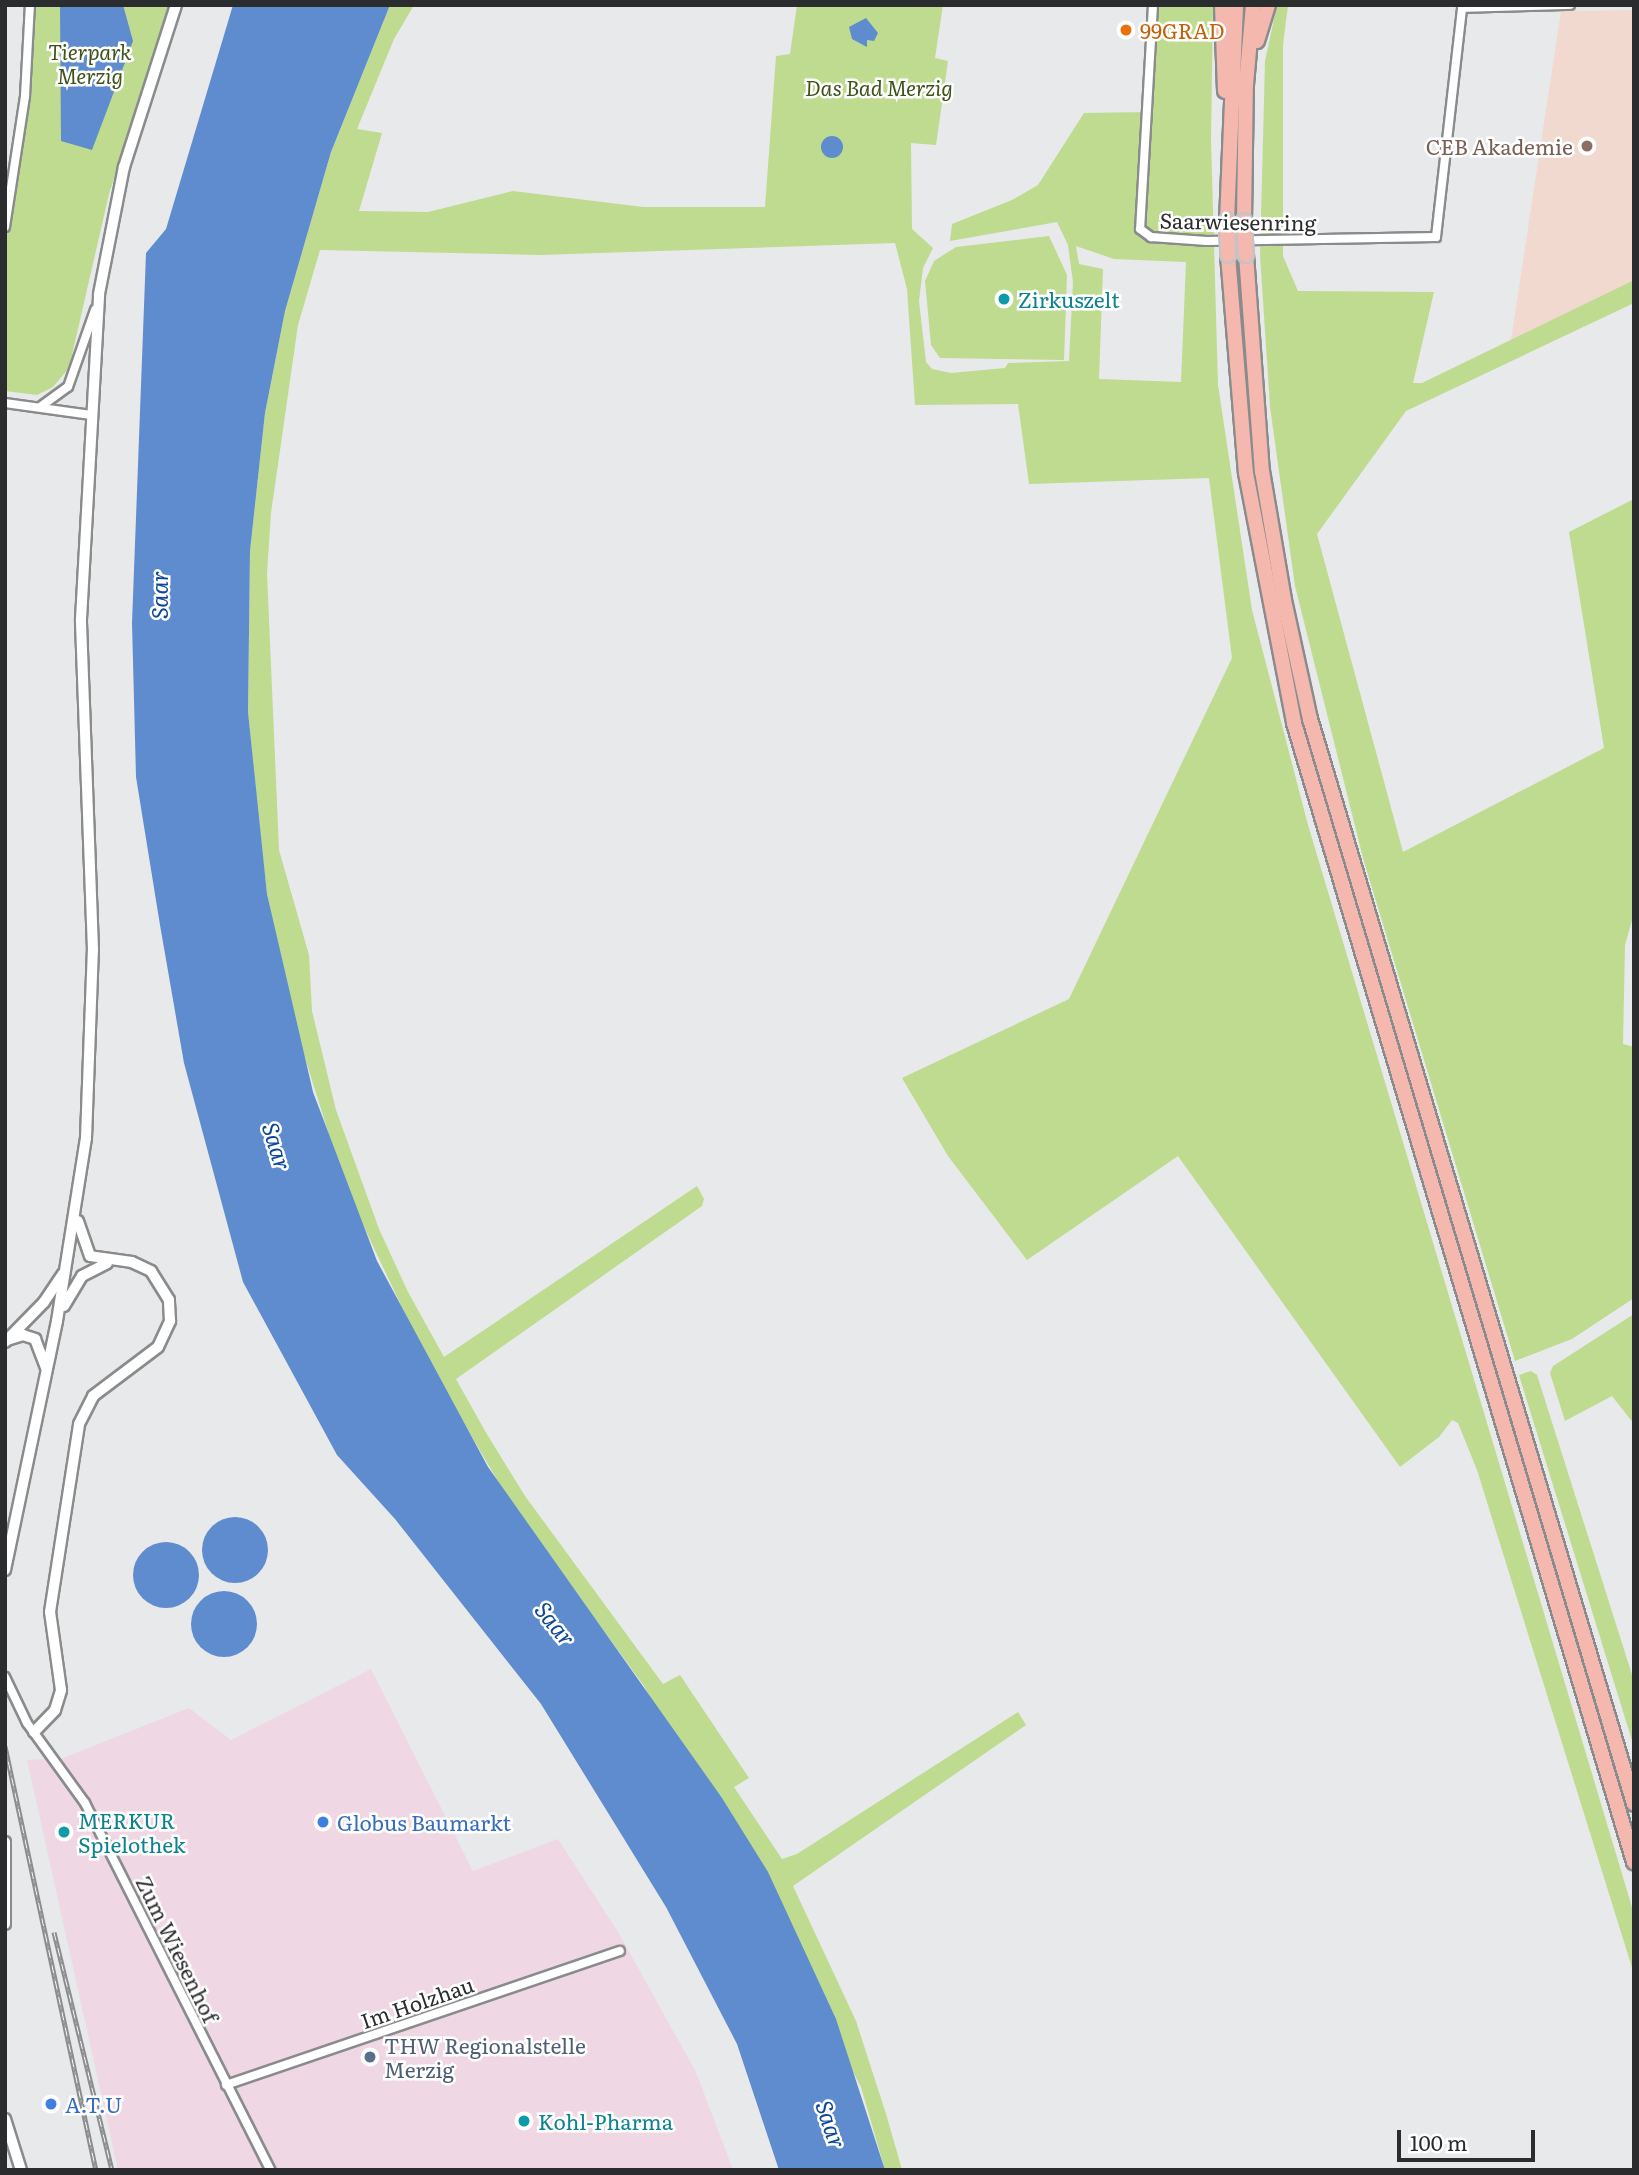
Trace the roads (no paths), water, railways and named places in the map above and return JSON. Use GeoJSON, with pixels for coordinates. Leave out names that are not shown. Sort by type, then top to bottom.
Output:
{"type":"FeatureCollection","features":[{"type":"Feature","properties":{"kind":"highway"},"geometry":{"type":"LineString","coordinates":[[1222,5],[1221,66],[1229,122]]}},
{"type":"Feature","properties":{"kind":"highway"},"geometry":{"type":"LineString","coordinates":[[1236,5],[1229,122],[1227,221],[1237,396],[1256,542],[1294,723],[1334,867],[1634,1862]]}},
{"type":"Feature","properties":{"kind":"highway"},"geometry":{"type":"LineString","coordinates":[[1253,5],[1246,85],[1244,221],[1255,407],[1275,551],[1310,719],[1350,862],[1634,1804]]}},
{"type":"Feature","properties":{"kind":"highway"},"geometry":{"type":"LineString","coordinates":[[1246,85],[1268,5]]}},
{"type":"Feature","properties":{"kind":"main road"},"geometry":{"type":"LineString","coordinates":[[5,1570],[57,1321],[77,1211],[86,1138],[93,950],[81,619],[99,294],[121,177],[176,5]]}},
{"type":"Feature","properties":{"kind":"main road"},"geometry":{"type":"LineString","coordinates":[[77,1211],[86,1252],[111,1262]]}},
{"type":"Feature","properties":{"kind":"main road"},"geometry":{"type":"LineString","coordinates":[[34,1732],[55,1710],[61,1688],[50,1612],[79,1424],[93,1396],[158,1347],[170,1321],[170,1300],[151,1271],[132,1262],[111,1262],[90,1269],[74,1285],[57,1321]]}},
{"type":"Feature","properties":{"kind":"main road"},"geometry":{"type":"LineString","coordinates":[[6,1341],[44,1302],[66,1269]]}},
{"type":"Feature","properties":{"kind":"main road"},"geometry":{"type":"LineString","coordinates":[[6,1341],[23,1335],[35,1339],[46,1368]]}},
{"type":"Feature","properties":{"kind":"main road"},"geometry":{"type":"LineString","coordinates":[[5,1842],[5,1924]]}},
{"type":"Feature","properties":{"kind":"main road"},"geometry":{"type":"LineString","coordinates":[[5,2119],[21,2170]]}},
{"type":"Feature","properties":{"kind":"street"},"geometry":{"type":"LineString","coordinates":[[5,227],[25,96],[30,5]]}},
{"type":"Feature","properties":{"kind":"street","name":"Saarwiesenring"},"geometry":{"type":"LineString","coordinates":[[1153,5],[1140,220],[1144,235],[1207,241],[1436,237],[1462,8],[1570,5]]}},
{"type":"Feature","properties":{"kind":"street"},"geometry":{"type":"LineString","coordinates":[[40,407],[68,387],[99,294]]}},
{"type":"Feature","properties":{"kind":"street"},"geometry":{"type":"LineString","coordinates":[[5,403],[91,415]]}},
{"type":"Feature","properties":{"kind":"street","name":"Zum Wiesenhof"},"geometry":{"type":"LineString","coordinates":[[5,1677],[34,1732],[85,1803],[270,2170]]}},
{"type":"Feature","properties":{"kind":"street","name":"Im Holzhau"},"geometry":{"type":"LineString","coordinates":[[226,2085],[620,1951]]}},
{"type":"Feature","properties":{"kind":"water"},"geometry":{"type":"Polygon","coordinates":[[[60,5],[123,5],[133,41],[92,150],[61,141],[60,5]]]}},
{"type":"Feature","properties":{"kind":"water","name":"Saar"},"geometry":{"type":"Polygon","coordinates":[[[233,5],[390,5],[331,152],[285,311],[265,413],[250,551],[248,712],[267,894],[313,1092],[377,1261],[488,1467],[722,1798],[768,1872],[836,2019],[885,2170],[779,2170],[737,2044],[666,1907],[541,1704],[395,1519],[337,1455],[243,1282],[184,1063],[160,925],[136,777],[132,623],[146,253],[166,229],[233,5]]]}},
{"type":"Feature","properties":{"kind":"water"},"geometry":{"type":"Polygon","coordinates":[[[866,18],[878,33],[874,41],[867,40],[867,47],[852,39],[849,27],[866,18]]]}},
{"type":"Feature","properties":{"kind":"water"},"geometry":{"type":"Polygon","coordinates":[[[832,136],[840,139],[843,147],[840,155],[832,158],[824,155],[821,147],[824,139],[832,136]]]}},
{"type":"Feature","properties":{"kind":"water"},"geometry":{"type":"Polygon","coordinates":[[[228,1517],[242,1517],[254,1522],[263,1531],[268,1550],[266,1563],[259,1574],[242,1583],[228,1583],[216,1578],[207,1569],[202,1557],[202,1543],[207,1531],[216,1522],[228,1517]]]}},
{"type":"Feature","properties":{"kind":"water"},"geometry":{"type":"Polygon","coordinates":[[[159,1542],[173,1542],[185,1547],[194,1556],[199,1575],[197,1588],[190,1599],[173,1608],[159,1608],[147,1603],[138,1594],[133,1582],[133,1568],[138,1556],[147,1547],[159,1542]]]}},
{"type":"Feature","properties":{"kind":"water"},"geometry":{"type":"Polygon","coordinates":[[[217,1591],[231,1591],[243,1596],[252,1605],[257,1624],[255,1637],[248,1648],[231,1657],[217,1657],[205,1652],[196,1643],[191,1631],[191,1617],[196,1605],[205,1596],[217,1591]]]}},
{"type":"Feature","properties":{"kind":"railway"},"geometry":{"type":"LineString","coordinates":[[5,1746],[96,2170]]}},
{"type":"Feature","properties":{"kind":"railway"},"geometry":{"type":"LineString","coordinates":[[54,1932],[112,2170]]}},
{"type":"Feature","properties":{"kind":"place","name":"99GRAD"},"geometry":{"type":"Point","coordinates":[1126,30]}},
{"type":"Feature","properties":{"kind":"place","name":"CEB Akademie"},"geometry":{"type":"Point","coordinates":[1587,146]}},
{"type":"Feature","properties":{"kind":"place","name":"Zirkuszelt"},"geometry":{"type":"Point","coordinates":[1004,299]}},
{"type":"Feature","properties":{"kind":"place","name":"Globus Baumarkt"},"geometry":{"type":"Point","coordinates":[323,1822]}},
{"type":"Feature","properties":{"kind":"place","name":"MERKUR Spielothek"},"geometry":{"type":"Point","coordinates":[64,1832]}},
{"type":"Feature","properties":{"kind":"place","name":"THW Regionalstelle Merzig"},"geometry":{"type":"Point","coordinates":[370,2057]}},
{"type":"Feature","properties":{"kind":"place","name":"A.T.U"},"geometry":{"type":"Point","coordinates":[51,2104]}},
{"type":"Feature","properties":{"kind":"place","name":"Kohl-Pharma"},"geometry":{"type":"Point","coordinates":[524,2121]}},
{"type":"Feature","properties":{"kind":"park label","name":"Tierpark Merzig"},"geometry":{"type":"Point","coordinates":[90,63]}},
{"type":"Feature","properties":{"kind":"park label","name":"Das Bad Merzig"},"geometry":{"type":"Point","coordinates":[879,87]}}]}
